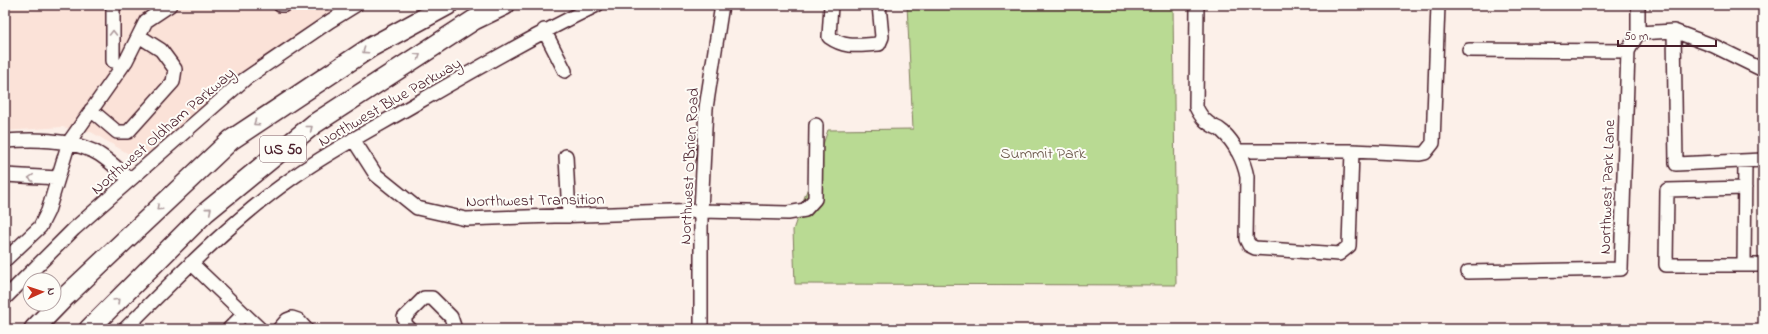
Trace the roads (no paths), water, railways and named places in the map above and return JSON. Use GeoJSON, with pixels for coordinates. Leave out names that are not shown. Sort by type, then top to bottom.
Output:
{"type":"FeatureCollection","features":[{"type":"Feature","properties":{"kind":"highway","name":"US 50"},"geometry":{"type":"LineString","coordinates":[[34,329],[66,296],[231,140],[372,47],[448,5]]}},
{"type":"Feature","properties":{"kind":"highway","name":"US 50"},"geometry":{"type":"LineString","coordinates":[[90,329],[205,213],[314,124],[474,20],[505,5]]}},
{"type":"Feature","properties":{"kind":"street"},"geometry":{"type":"LineString","coordinates":[[113,5],[113,61]]}},
{"type":"Feature","properties":{"kind":"street"},"geometry":{"type":"LineString","coordinates":[[5,260],[40,228],[48,211],[69,142],[126,61],[146,21],[170,5]]}},
{"type":"Feature","properties":{"kind":"street"},"geometry":{"type":"LineString","coordinates":[[280,5],[285,5]]}},
{"type":"Feature","properties":{"kind":"street","name":"Northwest Oldham Parkway"},"geometry":{"type":"LineString","coordinates":[[5,298],[74,229],[246,79],[330,21],[356,5]]}},
{"type":"Feature","properties":{"kind":"street","name":"Northwest Blue Parkway"},"geometry":{"type":"LineString","coordinates":[[125,329],[191,262],[235,222],[295,175],[544,30],[597,5]]}},
{"type":"Feature","properties":{"kind":"street","name":"Northwest O'Brien Road"},"geometry":{"type":"LineString","coordinates":[[701,329],[701,211],[706,108],[718,22],[722,5]]}},
{"type":"Feature","properties":{"kind":"street"},"geometry":{"type":"LineString","coordinates":[[830,5],[829,37],[838,44],[849,46],[879,44],[882,37],[879,5]]}},
{"type":"Feature","properties":{"kind":"street"},"geometry":{"type":"LineString","coordinates":[[1197,5],[1196,107],[1201,117],[1207,123],[1223,131],[1237,151],[1245,167],[1247,177],[1246,239],[1248,245],[1255,248],[1339,254],[1349,246],[1352,151]]}},
{"type":"Feature","properties":{"kind":"street"},"geometry":{"type":"LineString","coordinates":[[1237,151],[1352,151],[1425,153],[1433,143],[1438,5]]}},
{"type":"Feature","properties":{"kind":"street","name":"Northwest Park Lane"},"geometry":{"type":"LineString","coordinates":[[1468,272],[1621,269],[1628,51],[1638,33],[1638,5]]}},
{"type":"Feature","properties":{"kind":"street"},"geometry":{"type":"LineString","coordinates":[[544,30],[565,71]]}},
{"type":"Feature","properties":{"kind":"street"},"geometry":{"type":"LineString","coordinates":[[1674,31],[1676,164],[1763,160]]}},
{"type":"Feature","properties":{"kind":"street"},"geometry":{"type":"LineString","coordinates":[[1638,33],[1674,31],[1714,46],[1763,70]]}},
{"type":"Feature","properties":{"kind":"street"},"geometry":{"type":"LineString","coordinates":[[91,110],[117,132],[128,132],[172,82],[175,69],[168,59],[161,50],[139,36]]}},
{"type":"Feature","properties":{"kind":"street"},"geometry":{"type":"LineString","coordinates":[[1469,50],[1628,51]]}},
{"type":"Feature","properties":{"kind":"street","name":"Northwest Transition"},"geometry":{"type":"LineString","coordinates":[[354,140],[376,175],[417,208],[466,219],[701,211],[788,213],[804,210],[815,199],[816,125]]}},
{"type":"Feature","properties":{"kind":"street"},"geometry":{"type":"LineString","coordinates":[[5,141],[22,140],[69,142],[95,151],[130,180]]}},
{"type":"Feature","properties":{"kind":"street"},"geometry":{"type":"LineString","coordinates":[[566,156],[569,216]]}},
{"type":"Feature","properties":{"kind":"street"},"geometry":{"type":"LineString","coordinates":[[1744,264],[1745,161]]}},
{"type":"Feature","properties":{"kind":"street"},"geometry":{"type":"LineString","coordinates":[[5,175],[58,178]]}},
{"type":"Feature","properties":{"kind":"street"},"geometry":{"type":"LineString","coordinates":[[1745,188],[1667,190],[1666,265],[1763,265]]}},
{"type":"Feature","properties":{"kind":"street"},"geometry":{"type":"LineString","coordinates":[[191,262],[260,329]]}},
{"type":"Feature","properties":{"kind":"street"},"geometry":{"type":"LineString","coordinates":[[410,329],[406,325],[404,318],[424,298],[428,297],[432,298],[451,317],[455,329]]}},
{"type":"Feature","properties":{"kind":"street"},"geometry":{"type":"LineString","coordinates":[[229,329],[244,314]]}},
{"type":"Feature","properties":{"kind":"street"},"geometry":{"type":"LineString","coordinates":[[278,329],[292,318],[298,320],[306,329]]}},
{"type":"Feature","properties":{"kind":"park label","name":"Summit Park"},"geometry":{"type":"Point","coordinates":[1043,152]}}]}
